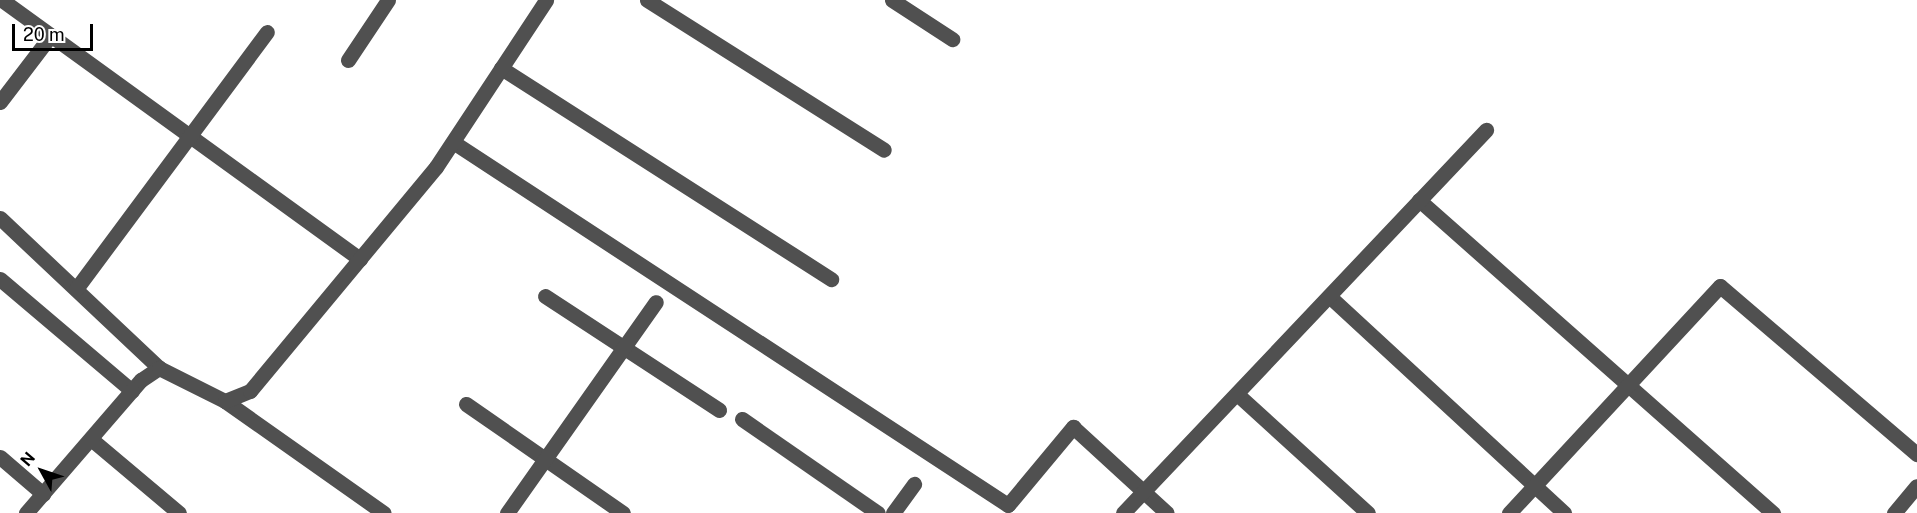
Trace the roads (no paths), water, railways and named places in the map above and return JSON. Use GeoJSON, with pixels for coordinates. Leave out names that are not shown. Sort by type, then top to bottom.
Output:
{"type":"FeatureCollection","features":[{"type":"Feature","properties":{"kind":"street"},"geometry":{"type":"LineString","coordinates":[[2,0],[360,259]]}},
{"type":"Feature","properties":{"kind":"street"},"geometry":{"type":"LineString","coordinates":[[348,60],[388,0]]}},
{"type":"Feature","properties":{"kind":"street"},"geometry":{"type":"LineString","coordinates":[[225,401],[250,391],[360,259],[453,142],[546,0]]}},
{"type":"Feature","properties":{"kind":"street"},"geometry":{"type":"LineString","coordinates":[[647,0],[884,150]]}},
{"type":"Feature","properties":{"kind":"street"},"geometry":{"type":"LineString","coordinates":[[892,0],[952,39]]}},
{"type":"Feature","properties":{"kind":"street"},"geometry":{"type":"LineString","coordinates":[[76,289],[192,137],[267,32]]}},
{"type":"Feature","properties":{"kind":"street"},"geometry":{"type":"LineString","coordinates":[[0,102],[51,35]]}},
{"type":"Feature","properties":{"kind":"street"},"geometry":{"type":"LineString","coordinates":[[501,68],[831,279]]}},
{"type":"Feature","properties":{"kind":"street"},"geometry":{"type":"LineString","coordinates":[[1123,513],[1486,130]]}},
{"type":"Feature","properties":{"kind":"street"},"geometry":{"type":"LineString","coordinates":[[453,142],[1008,505],[1073,427],[1167,513]]}},
{"type":"Feature","properties":{"kind":"street"},"geometry":{"type":"LineString","coordinates":[[1419,200],[1773,513]]}},
{"type":"Feature","properties":{"kind":"street"},"geometry":{"type":"LineString","coordinates":[[0,218],[159,368],[225,401],[384,513]]}},
{"type":"Feature","properties":{"kind":"street"},"geometry":{"type":"LineString","coordinates":[[0,279],[132,391]]}},
{"type":"Feature","properties":{"kind":"street"},"geometry":{"type":"LineString","coordinates":[[1509,513],[1720,286],[1917,454]]}},
{"type":"Feature","properties":{"kind":"street"},"geometry":{"type":"LineString","coordinates":[[545,296],[719,410]]}},
{"type":"Feature","properties":{"kind":"street"},"geometry":{"type":"LineString","coordinates":[[1329,296],[1564,513]]}},
{"type":"Feature","properties":{"kind":"street"},"geometry":{"type":"LineString","coordinates":[[507,513],[656,302]]}},
{"type":"Feature","properties":{"kind":"street"},"geometry":{"type":"LineString","coordinates":[[27,513],[132,391],[159,368]]}},
{"type":"Feature","properties":{"kind":"street"},"geometry":{"type":"LineString","coordinates":[[1237,394],[1368,513]]}},
{"type":"Feature","properties":{"kind":"street"},"geometry":{"type":"LineString","coordinates":[[466,404],[623,513]]}},
{"type":"Feature","properties":{"kind":"street"},"geometry":{"type":"LineString","coordinates":[[742,419],[878,513]]}},
{"type":"Feature","properties":{"kind":"street"},"geometry":{"type":"LineString","coordinates":[[91,439],[179,513]]}},
{"type":"Feature","properties":{"kind":"street"},"geometry":{"type":"LineString","coordinates":[[0,457],[43,494]]}},
{"type":"Feature","properties":{"kind":"street"},"geometry":{"type":"LineString","coordinates":[[893,513],[914,484]]}},
{"type":"Feature","properties":{"kind":"street"},"geometry":{"type":"LineString","coordinates":[[1894,513],[1917,486]]}}]}
